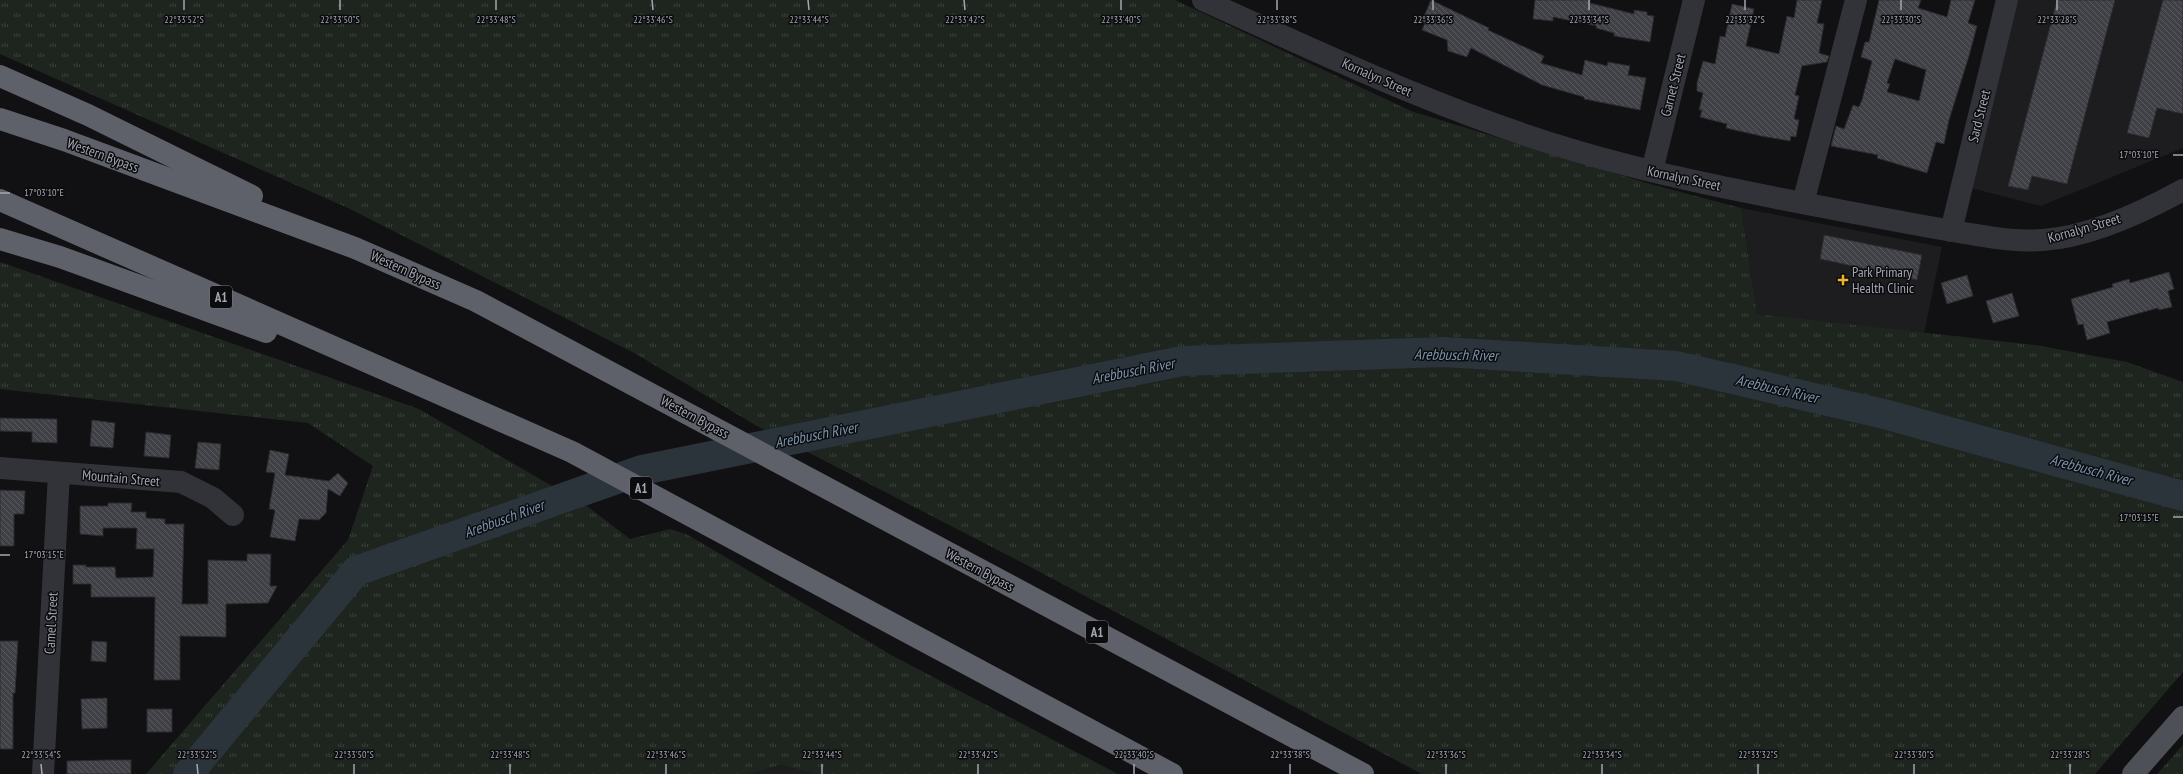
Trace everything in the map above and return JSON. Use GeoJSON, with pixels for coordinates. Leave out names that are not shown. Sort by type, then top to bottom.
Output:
{"type":"FeatureCollection","features":[{"type":"Feature","properties":{"kind":"highway"},"geometry":{"type":"LineString","coordinates":[[0,76],[88,115],[355,248]]}},
{"type":"Feature","properties":{"kind":"highway","name":"Western Bypass"},"geometry":{"type":"LineString","coordinates":[[0,119],[64,140],[355,248],[476,301],[1362,774]]}},
{"type":"Feature","properties":{"kind":"highway","name":"A1"},"geometry":{"type":"LineString","coordinates":[[0,200],[572,452],[1172,774]]}},
{"type":"Feature","properties":{"kind":"highway"},"geometry":{"type":"LineString","coordinates":[[0,238],[443,395]]}},
{"type":"Feature","properties":{"kind":"main road"},"geometry":{"type":"LineString","coordinates":[[2133,774],[2183,717]]}},
{"type":"Feature","properties":{"kind":"street","name":"Garnet Street"},"geometry":{"type":"LineString","coordinates":[[1652,171],[1694,0]]}},
{"type":"Feature","properties":{"kind":"street"},"geometry":{"type":"LineString","coordinates":[[1802,203],[1856,0]]}},
{"type":"Feature","properties":{"kind":"street","name":"Sard Street"},"geometry":{"type":"LineString","coordinates":[[1950,231],[2007,0]]}},
{"type":"Feature","properties":{"kind":"street","name":"Kornalyn Street"},"geometry":{"type":"LineString","coordinates":[[1215,3],[1411,92],[1508,129],[1577,151],[1652,171],[1802,203],[1950,231],[2007,240],[2046,240],[2099,227],[2160,203],[2183,190]]}},
{"type":"Feature","properties":{"kind":"street","name":"Mountain Street"},"geometry":{"type":"LineString","coordinates":[[0,468],[181,482],[213,498],[233,515]]}},
{"type":"Feature","properties":{"kind":"street","name":"Camel Street"},"geometry":{"type":"LineString","coordinates":[[43,774],[59,472]]}},
{"type":"Feature","properties":{"kind":"shaded area"},"geometry":{"type":"Polygon","coordinates":[[[2016,0],[2183,0],[2183,148],[2041,206],[1967,187],[2016,0]]]}},
{"type":"Feature","properties":{"kind":"shaded area","name":"Park Primary Health Clinic"},"geometry":{"type":"Polygon","coordinates":[[[1741,208],[1942,247],[1924,333],[1757,314],[1741,208]]]}},
{"type":"Feature","properties":{"kind":"shaded area"},"geometry":{"type":"Polygon","coordinates":[[[781,765],[815,774],[747,774],[781,765]]]}},
{"type":"Feature","properties":{"kind":"green space"},"geometry":{"type":"Polygon","coordinates":[[[0,0],[1175,0],[1411,111],[1650,184],[1741,208],[1757,314],[2035,345],[2127,362],[2183,382],[2183,672],[2095,774],[1422,774],[1019,561],[757,426],[636,354],[348,208],[0,54],[0,0]]]}},
{"type":"Feature","properties":{"kind":"green space"},"geometry":{"type":"Polygon","coordinates":[[[0,262],[419,409],[588,507],[630,539],[670,529],[688,535],[893,656],[1118,774],[815,774],[781,765],[747,774],[146,774],[348,540],[373,466],[308,423],[0,389],[0,262]]]}},
{"type":"Feature","properties":{"kind":"green space"},"geometry":{"type":"Polygon","coordinates":[[[2183,745],[2183,774],[2157,774],[2183,745]]]}},
{"type":"Feature","properties":{"kind":"building"},"geometry":{"type":"Polygon","coordinates":[[[1431,0],[1489,28],[1488,30],[1544,56],[1541,63],[1582,75],[1585,60],[1607,66],[1608,62],[1630,66],[1628,75],[1646,78],[1640,110],[1584,99],[1584,97],[1542,85],[1471,48],[1467,57],[1448,51],[1447,40],[1422,30],[1425,23],[1422,21],[1431,0]]]}},
{"type":"Feature","properties":{"kind":"building"},"geometry":{"type":"Polygon","coordinates":[[[1535,0],[1590,0],[1590,3],[1634,14],[1634,10],[1647,12],[1647,15],[1654,16],[1650,42],[1614,36],[1614,33],[1596,28],[1597,26],[1553,17],[1553,21],[1533,19],[1535,0]]]}},
{"type":"Feature","properties":{"kind":"building"},"geometry":{"type":"Polygon","coordinates":[[[1797,0],[1822,0],[1817,23],[1824,24],[1819,53],[1829,56],[1827,62],[1802,66],[1795,95],[1799,96],[1794,119],[1799,120],[1796,137],[1791,136],[1790,141],[1761,136],[1726,128],[1727,124],[1700,117],[1702,110],[1699,110],[1703,93],[1697,91],[1697,83],[1703,61],[1715,64],[1720,36],[1725,37],[1732,4],[1754,9],[1746,46],[1779,54],[1787,16],[1794,18],[1797,0]]]}},
{"type":"Feature","properties":{"kind":"building"},"geometry":{"type":"Polygon","coordinates":[[[1879,0],[1921,0],[1918,8],[1947,17],[1951,0],[1975,0],[1968,23],[1977,26],[1969,56],[1949,120],[1944,144],[1936,142],[1927,173],[1877,158],[1878,155],[1831,146],[1836,126],[1844,129],[1853,105],[1859,107],[1862,100],[1872,61],[1861,57],[1865,42],[1869,42],[1879,0]],[[1895,59],[1887,83],[1890,84],[1887,92],[1919,101],[1926,70],[1895,59]]]}},
{"type":"Feature","properties":{"kind":"building"},"geometry":{"type":"Polygon","coordinates":[[[2057,0],[2115,0],[2067,184],[2032,176],[2028,190],[2008,186],[2057,0]]]}},
{"type":"Feature","properties":{"kind":"building"},"geometry":{"type":"Polygon","coordinates":[[[2163,0],[2183,0],[2183,114],[2157,108],[2149,138],[2127,133],[2163,0]]]}},
{"type":"Feature","properties":{"kind":"building"},"geometry":{"type":"Polygon","coordinates":[[[1824,235],[1922,255],[1917,280],[1820,259],[1824,235]]]}},
{"type":"Feature","properties":{"kind":"building"},"geometry":{"type":"Polygon","coordinates":[[[2169,272],[2174,289],[2168,291],[2172,307],[2159,310],[2158,308],[2107,322],[2110,333],[2087,340],[2083,324],[2078,325],[2071,299],[2113,287],[2112,284],[2129,279],[2130,283],[2169,272]]]}},
{"type":"Feature","properties":{"kind":"building"},"geometry":{"type":"Polygon","coordinates":[[[1967,275],[1973,296],[1947,304],[1941,283],[1967,275]]]}},
{"type":"Feature","properties":{"kind":"building"},"geometry":{"type":"Polygon","coordinates":[[[2012,293],[2019,316],[1993,323],[1986,301],[2012,293]]]}},
{"type":"Feature","properties":{"kind":"building"},"geometry":{"type":"Polygon","coordinates":[[[0,418],[57,419],[57,443],[32,442],[32,432],[0,431],[0,418]]]}},
{"type":"Feature","properties":{"kind":"building"},"geometry":{"type":"Polygon","coordinates":[[[92,420],[115,423],[113,448],[90,446],[92,420]]]}},
{"type":"Feature","properties":{"kind":"building"},"geometry":{"type":"Polygon","coordinates":[[[146,432],[171,435],[169,458],[144,456],[146,432]]]}},
{"type":"Feature","properties":{"kind":"building"},"geometry":{"type":"Polygon","coordinates":[[[198,442],[221,444],[219,470],[195,468],[198,442]]]}},
{"type":"Feature","properties":{"kind":"building"},"geometry":{"type":"Polygon","coordinates":[[[270,450],[289,454],[285,475],[329,481],[338,473],[348,483],[340,496],[328,489],[326,513],[319,520],[299,519],[295,541],[270,537],[275,510],[269,509],[275,473],[266,472],[270,450]]]}},
{"type":"Feature","properties":{"kind":"building"},"geometry":{"type":"Polygon","coordinates":[[[0,490],[25,491],[24,514],[14,514],[14,546],[0,546],[0,490]]]}},
{"type":"Feature","properties":{"kind":"building"},"geometry":{"type":"Polygon","coordinates":[[[108,503],[132,503],[131,512],[146,512],[146,518],[165,519],[165,524],[184,524],[182,604],[208,604],[208,560],[247,561],[247,554],[271,554],[270,586],[277,586],[268,603],[226,604],[226,637],[180,636],[180,680],[154,680],[155,597],[91,597],[91,584],[73,584],[73,565],[86,565],[86,567],[115,567],[116,578],[153,577],[154,549],[136,549],[137,528],[103,528],[103,536],[80,534],[80,506],[108,506],[108,503]]]}},
{"type":"Feature","properties":{"kind":"building"},"geometry":{"type":"Polygon","coordinates":[[[0,641],[18,641],[15,693],[13,693],[13,749],[0,749],[0,641]]]}},
{"type":"Feature","properties":{"kind":"building"},"geometry":{"type":"Polygon","coordinates":[[[92,641],[107,642],[106,662],[91,661],[92,641]]]}},
{"type":"Feature","properties":{"kind":"building"},"geometry":{"type":"Polygon","coordinates":[[[107,698],[107,728],[82,729],[81,699],[107,698]]]}},
{"type":"Feature","properties":{"kind":"building"},"geometry":{"type":"Polygon","coordinates":[[[147,709],[172,709],[172,732],[147,732],[147,709]]]}},
{"type":"Feature","properties":{"kind":"building"},"geometry":{"type":"Polygon","coordinates":[[[131,760],[131,774],[67,774],[67,761],[131,760]]]}},
{"type":"Feature","properties":{"kind":"waterway","name":"Arebbusch River"},"geometry":{"type":"LineString","coordinates":[[188,774],[356,571],[642,470],[1182,361],[1443,352],[1676,366],[1884,414],[2183,496]]}},
{"type":"Feature","properties":{"kind":"place","name":"Park Primary Health Clinic"},"geometry":{"type":"Point","coordinates":[1843,280]}}]}
